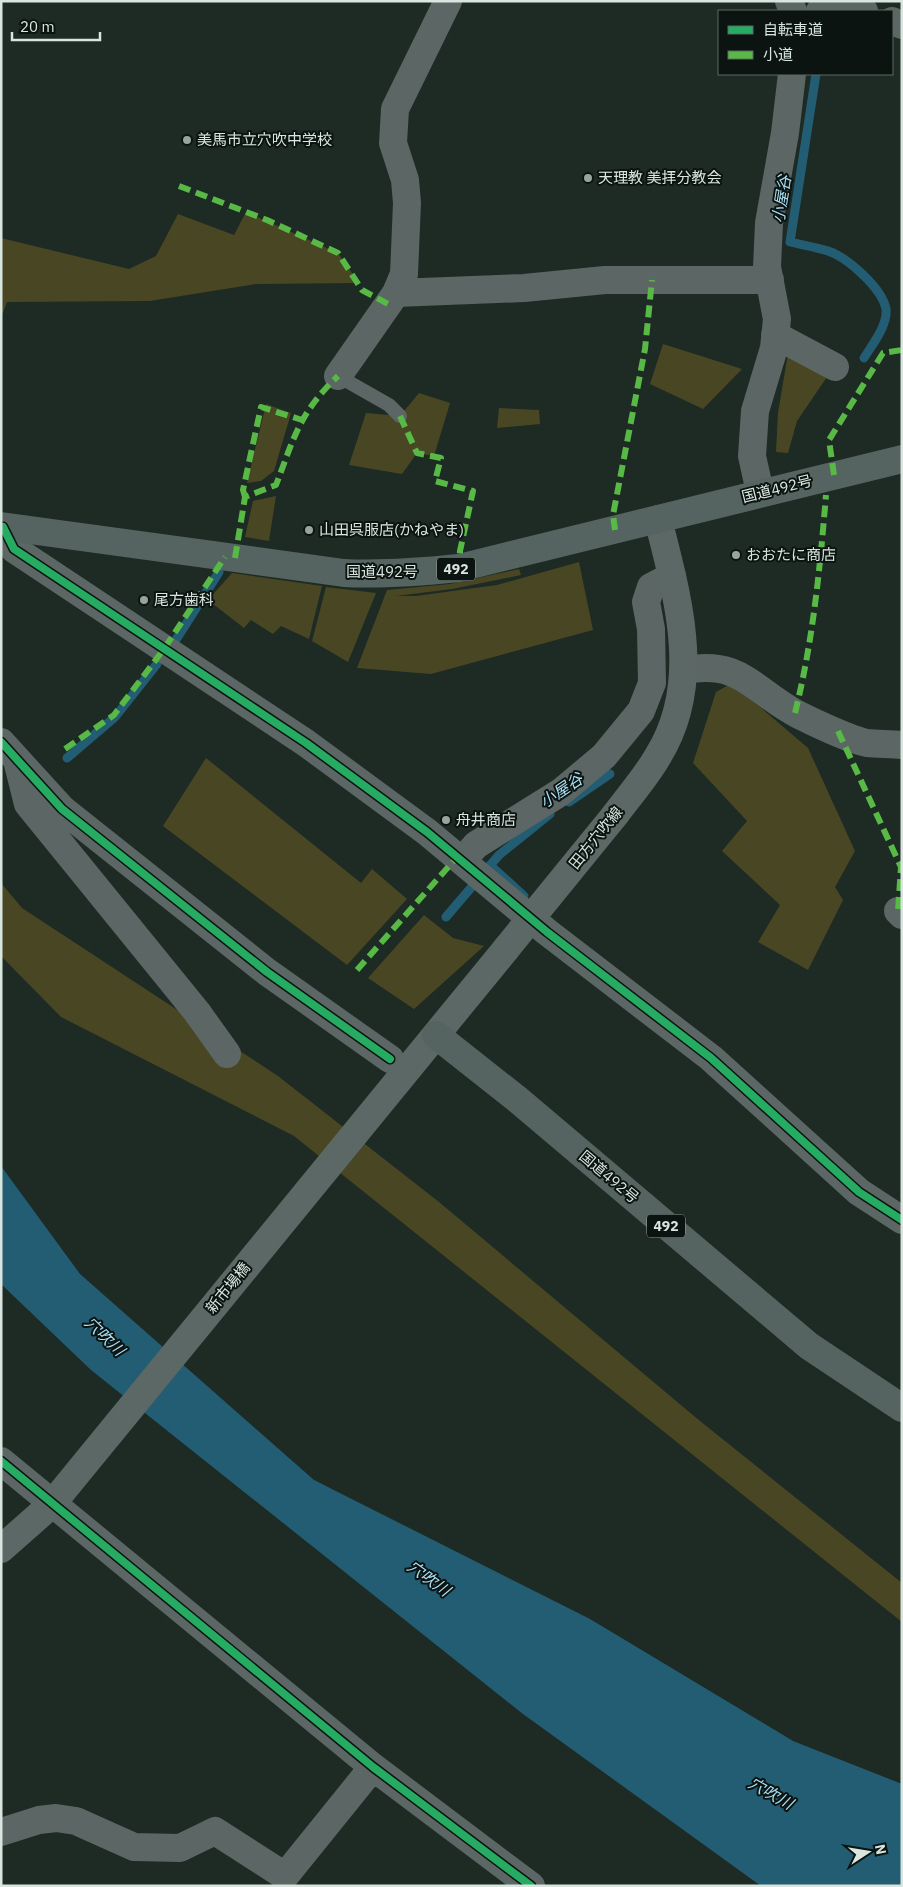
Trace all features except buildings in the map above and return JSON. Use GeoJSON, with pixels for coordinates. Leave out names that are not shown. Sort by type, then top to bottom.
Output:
{"type":"FeatureCollection","features":[{"type":"Feature","properties":{"kind":"highway","name":"国道492号"},"geometry":{"type":"LineString","coordinates":[[2,526],[344,573],[388,575],[459,568],[760,492],[902,459]]}},
{"type":"Feature","properties":{"kind":"highway","name":"国道492号"},"geometry":{"type":"LineString","coordinates":[[436,1036],[517,1099],[809,1346],[902,1408]]}},
{"type":"Feature","properties":{"kind":"main road","name":"田方穴吹線"},"geometry":{"type":"LineString","coordinates":[[376,1107],[615,815],[659,756],[679,709],[685,670],[682,626],[658,519]]}},
{"type":"Feature","properties":{"kind":"main road","name":"新市場橋"},"geometry":{"type":"LineString","coordinates":[[52,1504],[376,1107]]}},
{"type":"Feature","properties":{"kind":"main road"},"geometry":{"type":"LineString","coordinates":[[1,1549],[52,1504]]}},
{"type":"Feature","properties":{"kind":"street"},"geometry":{"type":"LineString","coordinates":[[338,376],[396,294],[404,274],[407,224],[406,180],[393,143],[395,109],[448,1]]}},
{"type":"Feature","properties":{"kind":"street"},"geometry":{"type":"LineString","coordinates":[[839,10],[858,9]]}},
{"type":"Feature","properties":{"kind":"street"},"geometry":{"type":"LineString","coordinates":[[760,492],[752,456],[755,411],[774,348],[777,319],[767,267],[769,223],[792,75]]}},
{"type":"Feature","properties":{"kind":"street"},"geometry":{"type":"LineString","coordinates":[[396,294],[524,288],[605,280],[770,280]]}},
{"type":"Feature","properties":{"kind":"street"},"geometry":{"type":"LineString","coordinates":[[775,335],[835,367]]}},
{"type":"Feature","properties":{"kind":"street"},"geometry":{"type":"LineString","coordinates":[[2,526],[14,549],[306,743],[427,832],[496,889],[711,1058],[859,1192],[902,1220]]}},
{"type":"Feature","properties":{"kind":"street"},"geometry":{"type":"LineString","coordinates":[[464,863],[476,845],[561,792],[604,756],[641,712],[652,683],[651,629],[646,602],[651,587],[672,576]]}},
{"type":"Feature","properties":{"kind":"street"},"geometry":{"type":"LineString","coordinates":[[685,670],[706,666],[737,672],[795,712],[822,726],[866,742],[902,745]]}},
{"type":"Feature","properties":{"kind":"street"},"geometry":{"type":"LineString","coordinates":[[9,752],[28,804],[197,1012],[227,1054]]}},
{"type":"Feature","properties":{"kind":"street"},"geometry":{"type":"LineString","coordinates":[[9,752],[70,815],[268,972],[390,1059]]}},
{"type":"Feature","properties":{"kind":"street"},"geometry":{"type":"LineString","coordinates":[[1,1461],[373,1767],[531,1886]]}},
{"type":"Feature","properties":{"kind":"street"},"geometry":{"type":"LineString","coordinates":[[1,1832],[39,1820],[56,1818],[76,1821],[134,1847],[180,1848],[215,1831],[285,1876],[373,1767]]}},
{"type":"Feature","properties":{"kind":"lane"},"geometry":{"type":"LineString","coordinates":[[338,376],[389,404],[400,416]]}},
{"type":"Feature","properties":{"kind":"shaded area"},"geometry":{"type":"Polygon","coordinates":[[[246,212],[338,253],[359,283],[256,284],[150,301],[7,302],[3,313],[1,313],[1,238],[129,269],[156,256],[178,214],[234,235],[246,212]]]}},
{"type":"Feature","properties":{"kind":"shaded area"},"geometry":{"type":"Polygon","coordinates":[[[663,344],[742,369],[703,409],[650,384],[663,344]]]}},
{"type":"Feature","properties":{"kind":"shaded area"},"geometry":{"type":"Polygon","coordinates":[[[788,353],[829,374],[797,421],[788,453],[776,452],[778,413],[788,353]]]}},
{"type":"Feature","properties":{"kind":"shaded area"},"geometry":{"type":"Polygon","coordinates":[[[419,393],[450,403],[434,456],[417,453],[402,474],[349,465],[366,413],[400,416],[419,393]]]}},
{"type":"Feature","properties":{"kind":"shaded area"},"geometry":{"type":"Polygon","coordinates":[[[266,404],[291,413],[274,471],[261,481],[247,483],[266,404]]]}},
{"type":"Feature","properties":{"kind":"shaded area"},"geometry":{"type":"Polygon","coordinates":[[[499,408],[539,410],[540,424],[497,428],[499,408]]]}},
{"type":"Feature","properties":{"kind":"shaded area"},"geometry":{"type":"Polygon","coordinates":[[[276,496],[269,541],[245,537],[253,501],[276,496]]]}},
{"type":"Feature","properties":{"kind":"shaded area"},"geometry":{"type":"Polygon","coordinates":[[[579,562],[593,630],[431,674],[357,668],[387,590],[450,584],[519,569],[521,575],[452,589],[396,596],[416,596],[497,585],[579,562]]]}},
{"type":"Feature","properties":{"kind":"shaded area"},"geometry":{"type":"Polygon","coordinates":[[[232,573],[322,586],[309,639],[281,626],[273,634],[251,620],[244,628],[208,600],[232,573]]]}},
{"type":"Feature","properties":{"kind":"shaded area"},"geometry":{"type":"Polygon","coordinates":[[[326,587],[376,593],[348,662],[312,641],[326,587]]]}},
{"type":"Feature","properties":{"kind":"shaded area"},"geometry":{"type":"Polygon","coordinates":[[[732,683],[808,748],[855,851],[835,887],[843,900],[808,970],[758,942],[780,905],[722,851],[747,821],[693,763],[716,692],[732,683]]]}},
{"type":"Feature","properties":{"kind":"shaded area"},"geometry":{"type":"Polygon","coordinates":[[[206,758],[361,883],[372,869],[407,899],[347,965],[163,826],[206,758]]]}},
{"type":"Feature","properties":{"kind":"shaded area"},"geometry":{"type":"Polygon","coordinates":[[[1,883],[22,908],[278,1076],[439,1202],[700,1421],[902,1583],[902,1622],[294,1136],[61,1017],[1,956],[1,883]]]}},
{"type":"Feature","properties":{"kind":"shaded area"},"geometry":{"type":"Polygon","coordinates":[[[424,915],[453,938],[484,946],[414,1009],[368,978],[424,915]]]}},
{"type":"Feature","properties":{"kind":"water","name":"穴吹川"},"geometry":{"type":"Polygon","coordinates":[[[1,1166],[80,1274],[314,1480],[590,1619],[793,1741],[902,1784],[902,1886],[761,1886],[523,1714],[91,1370],[1,1284],[1,1166]]]}},
{"type":"Feature","properties":{"kind":"waterway","name":"小屋谷"},"geometry":{"type":"LineString","coordinates":[[816,75],[790,242],[836,254],[863,274],[878,292],[886,309],[885,322],[864,358]]}},
{"type":"Feature","properties":{"kind":"waterway"},"geometry":{"type":"LineString","coordinates":[[172,646],[219,572]]}},
{"type":"Feature","properties":{"kind":"waterway"},"geometry":{"type":"LineString","coordinates":[[67,758],[115,717],[157,664]]}},
{"type":"Feature","properties":{"kind":"waterway","name":"小屋谷"},"geometry":{"type":"LineString","coordinates":[[569,802],[610,774]]}},
{"type":"Feature","properties":{"kind":"waterway","name":"小屋谷"},"geometry":{"type":"LineString","coordinates":[[446,917],[499,855],[550,814]]}},
{"type":"Feature","properties":{"kind":"waterway"},"geometry":{"type":"LineString","coordinates":[[490,865],[524,896]]}},
{"type":"Feature","properties":{"kind":"marked path"},"geometry":{"type":"LineString","coordinates":[[179,186],[267,220],[338,253],[362,290],[388,304]]}},
{"type":"Feature","properties":{"kind":"marked path"},"geometry":{"type":"LineString","coordinates":[[615,530],[613,515],[645,349],[652,280]]}},
{"type":"Feature","properties":{"kind":"marked path"},"geometry":{"type":"LineString","coordinates":[[834,475],[829,440],[883,353],[902,350]]}},
{"type":"Feature","properties":{"kind":"marked path"},"geometry":{"type":"LineString","coordinates":[[235,558],[245,497],[276,485],[293,440],[306,414],[314,402],[338,376]]}},
{"type":"Feature","properties":{"kind":"marked path"},"geometry":{"type":"LineString","coordinates":[[245,497],[243,490],[261,407],[302,420]]}},
{"type":"Feature","properties":{"kind":"marked path"},"geometry":{"type":"LineString","coordinates":[[400,416],[417,453],[441,458],[435,481],[473,491],[460,551],[459,568]]}},
{"type":"Feature","properties":{"kind":"marked path"},"geometry":{"type":"LineString","coordinates":[[795,713],[811,632],[826,495]]}},
{"type":"Feature","properties":{"kind":"marked path"},"geometry":{"type":"LineString","coordinates":[[65,749],[114,715],[164,649],[225,557]]}},
{"type":"Feature","properties":{"kind":"marked path"},"geometry":{"type":"LineString","coordinates":[[838,731],[901,867],[898,911]]}},
{"type":"Feature","properties":{"kind":"marked path"},"geometry":{"type":"LineString","coordinates":[[357,970],[457,857]]}},
{"type":"Feature","properties":{"kind":"cycle path"},"geometry":{"type":"LineString","coordinates":[[3,527],[14,549],[306,743],[427,832],[547,932],[711,1058],[859,1192],[902,1220]]}},
{"type":"Feature","properties":{"kind":"cycle path"},"geometry":{"type":"LineString","coordinates":[[1,742],[62,809],[267,972],[390,1059]]}},
{"type":"Feature","properties":{"kind":"cycle path"},"geometry":{"type":"LineString","coordinates":[[1,1461],[373,1767],[531,1886]]}},
{"type":"Feature","properties":{"kind":"place","name":"美馬市立穴吹中学校"},"geometry":{"type":"Point","coordinates":[187,140]}},
{"type":"Feature","properties":{"kind":"place","name":"天理教 美拝分教会"},"geometry":{"type":"Point","coordinates":[588,178]}},
{"type":"Feature","properties":{"kind":"place","name":"山田呉服店(かねやま)"},"geometry":{"type":"Point","coordinates":[309,530]}},
{"type":"Feature","properties":{"kind":"place","name":"おおたに商店"},"geometry":{"type":"Point","coordinates":[736,555]}},
{"type":"Feature","properties":{"kind":"place","name":"尾方歯科"},"geometry":{"type":"Point","coordinates":[144,600]}},
{"type":"Feature","properties":{"kind":"place","name":"舟井商店"},"geometry":{"type":"Point","coordinates":[446,820]}}]}
